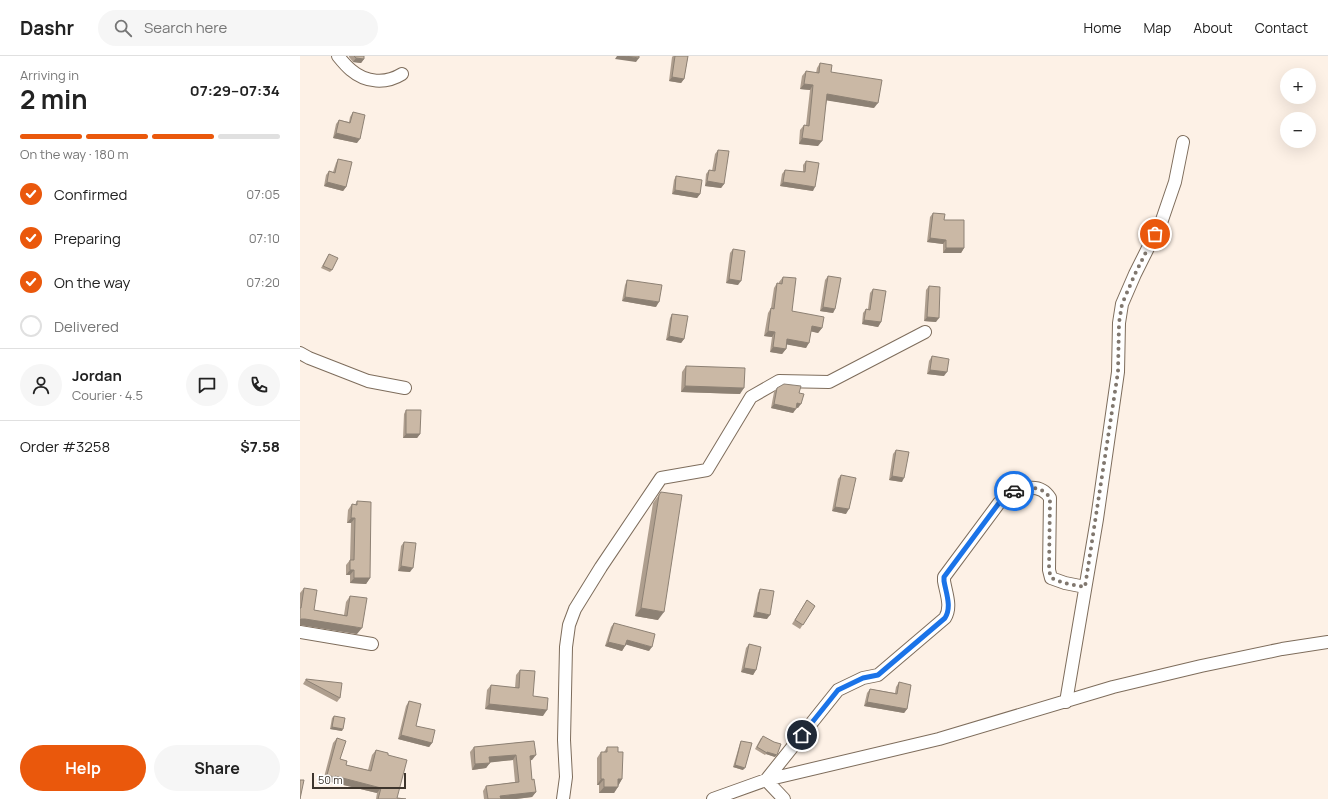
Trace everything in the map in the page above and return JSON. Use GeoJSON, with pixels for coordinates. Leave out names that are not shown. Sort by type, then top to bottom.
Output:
{"type":"FeatureCollection","features":[{"type":"Feature","properties":{"kind":"street"},"geometry":{"type":"LineString","coordinates":[[338,56],[351,71],[369,80],[380,81],[395,78],[402,74]]}},
{"type":"Feature","properties":{"kind":"street"},"geometry":{"type":"LineString","coordinates":[[1066,702],[1118,372],[1119,323],[1122,304],[1162,220],[1175,182],[1184,142]]}},
{"type":"Feature","properties":{"kind":"street"},"geometry":{"type":"LineString","coordinates":[[564,799],[566,777],[564,740],[566,647],[569,625],[575,609],[661,478],[707,470],[751,397],[779,381],[829,382],[925,332]]}},
{"type":"Feature","properties":{"kind":"street"},"geometry":{"type":"LineString","coordinates":[[300,353],[368,381],[405,388]]}},
{"type":"Feature","properties":{"kind":"street"},"geometry":{"type":"LineString","coordinates":[[766,780],[838,690],[863,678],[878,675],[945,618],[949,608],[944,577],[994,509],[1006,496],[1015,490],[1041,488],[1047,492],[1050,498],[1049,570],[1051,578],[1064,583],[1085,587]]}},
{"type":"Feature","properties":{"kind":"street"},"geometry":{"type":"LineString","coordinates":[[300,632],[372,644]]}},
{"type":"Feature","properties":{"kind":"street"},"geometry":{"type":"LineString","coordinates":[[712,799],[766,780],[939,739],[1113,687],[1282,649],[1328,642]]}},
{"type":"Feature","properties":{"kind":"street"},"geometry":{"type":"LineString","coordinates":[[766,780],[784,799]]}},
{"type":"Feature","properties":{"kind":"building"},"geometry":{"type":"Polygon","coordinates":[[[354,56],[364,56],[364,59],[356,58],[354,56]]]}},
{"type":"Feature","properties":{"kind":"building"},"geometry":{"type":"Polygon","coordinates":[[[625,56],[639,56],[639,58],[625,56]]]}},
{"type":"Feature","properties":{"kind":"building"},"geometry":{"type":"Polygon","coordinates":[[[675,56],[688,56],[684,79],[672,77],[675,56]]]}},
{"type":"Feature","properties":{"kind":"building"},"geometry":{"type":"Polygon","coordinates":[[[820,63],[832,65],[831,72],[882,80],[878,103],[827,94],[822,141],[802,138],[804,125],[809,126],[813,85],[804,84],[806,71],[819,73],[820,63]]]}},
{"type":"Feature","properties":{"kind":"building"},"geometry":{"type":"Polygon","coordinates":[[[353,112],[365,115],[360,139],[336,133],[339,120],[350,123],[353,112]]]}},
{"type":"Feature","properties":{"kind":"building"},"geometry":{"type":"Polygon","coordinates":[[[718,150],[729,151],[724,184],[707,181],[709,170],[715,171],[718,150]]]}},
{"type":"Feature","properties":{"kind":"building"},"geometry":{"type":"Polygon","coordinates":[[[338,159],[352,162],[346,187],[327,182],[329,171],[335,173],[338,159]]]}},
{"type":"Feature","properties":{"kind":"building"},"geometry":{"type":"Polygon","coordinates":[[[806,161],[819,163],[815,187],[783,182],[785,170],[805,172],[806,161]]]}},
{"type":"Feature","properties":{"kind":"building"},"geometry":{"type":"Polygon","coordinates":[[[676,176],[702,180],[700,194],[675,190],[676,176]]]}},
{"type":"Feature","properties":{"kind":"building"},"geometry":{"type":"Polygon","coordinates":[[[933,213],[945,214],[944,220],[964,220],[964,248],[946,248],[946,240],[930,238],[933,213]]]}},
{"type":"Feature","properties":{"kind":"building"},"geometry":{"type":"Polygon","coordinates":[[[733,249],[745,251],[741,281],[729,279],[733,249]]]}},
{"type":"Feature","properties":{"kind":"building"},"geometry":{"type":"Polygon","coordinates":[[[329,254],[338,258],[332,270],[323,266],[329,254]]]}},
{"type":"Feature","properties":{"kind":"building"},"geometry":{"type":"Polygon","coordinates":[[[828,276],[841,278],[835,309],[823,307],[828,276]]]}},
{"type":"Feature","properties":{"kind":"building"},"geometry":{"type":"Polygon","coordinates":[[[783,277],[796,278],[792,311],[824,317],[822,328],[812,326],[809,343],[787,339],[786,349],[773,347],[775,332],[768,331],[771,308],[774,309],[777,283],[782,284],[783,277]]]}},
{"type":"Feature","properties":{"kind":"building"},"geometry":{"type":"Polygon","coordinates":[[[627,280],[662,285],[659,302],[625,297],[627,280]]]}},
{"type":"Feature","properties":{"kind":"building"},"geometry":{"type":"Polygon","coordinates":[[[929,286],[940,287],[939,318],[927,317],[929,286]]]}},
{"type":"Feature","properties":{"kind":"building"},"geometry":{"type":"Polygon","coordinates":[[[873,289],[886,291],[881,322],[864,320],[866,309],[870,310],[873,289]]]}},
{"type":"Feature","properties":{"kind":"building"},"geometry":{"type":"Polygon","coordinates":[[[672,314],[688,316],[684,339],[669,336],[672,314]]]}},
{"type":"Feature","properties":{"kind":"building"},"geometry":{"type":"Polygon","coordinates":[[[932,356],[949,359],[947,372],[930,370],[932,356]]]}},
{"type":"Feature","properties":{"kind":"building"},"geometry":{"type":"Polygon","coordinates":[[[686,366],[745,368],[744,388],[685,386],[686,366]]]}},
{"type":"Feature","properties":{"kind":"building"},"geometry":{"type":"Polygon","coordinates":[[[784,384],[801,386],[799,393],[804,394],[801,404],[797,403],[796,409],[774,404],[777,388],[784,384]]]}},
{"type":"Feature","properties":{"kind":"building"},"geometry":{"type":"Polygon","coordinates":[[[406,410],[421,410],[420,434],[406,434],[406,410]]]}},
{"type":"Feature","properties":{"kind":"building"},"geometry":{"type":"Polygon","coordinates":[[[896,450],[909,452],[904,478],[892,476],[896,450]]]}},
{"type":"Feature","properties":{"kind":"building"},"geometry":{"type":"Polygon","coordinates":[[[841,475],[856,478],[849,509],[835,507],[841,475]]]}},
{"type":"Feature","properties":{"kind":"building"},"geometry":{"type":"Polygon","coordinates":[[[661,492],[682,495],[664,612],[641,608],[659,495],[661,492]]]}},
{"type":"Feature","properties":{"kind":"building"},"geometry":{"type":"Polygon","coordinates":[[[357,501],[371,502],[370,578],[354,578],[354,570],[350,570],[350,560],[354,560],[355,518],[351,518],[352,504],[357,505],[357,501]]]}},
{"type":"Feature","properties":{"kind":"building"},"geometry":{"type":"Polygon","coordinates":[[[404,542],[416,543],[413,568],[401,566],[404,542]]]}},
{"type":"Feature","properties":{"kind":"building"},"geometry":{"type":"Polygon","coordinates":[[[304,588],[317,590],[314,610],[347,616],[350,596],[367,598],[362,628],[305,619],[300,620],[300,608],[304,588]]]}},
{"type":"Feature","properties":{"kind":"building"},"geometry":{"type":"Polygon","coordinates":[[[760,589],[774,591],[770,615],[756,612],[760,589]]]}},
{"type":"Feature","properties":{"kind":"building"},"geometry":{"type":"Polygon","coordinates":[[[807,600],[815,606],[803,625],[795,620],[807,600]]]}},
{"type":"Feature","properties":{"kind":"building"},"geometry":{"type":"Polygon","coordinates":[[[614,623],[655,634],[652,647],[627,640],[625,646],[608,642],[614,623]]]}},
{"type":"Feature","properties":{"kind":"building"},"geometry":{"type":"Polygon","coordinates":[[[749,644],[761,647],[756,670],[744,668],[749,644]]]}},
{"type":"Feature","properties":{"kind":"building"},"geometry":{"type":"Polygon","coordinates":[[[520,670],[535,671],[533,696],[548,698],[547,710],[489,704],[491,685],[519,688],[520,670]]]}},
{"type":"Feature","properties":{"kind":"building"},"geometry":{"type":"Polygon","coordinates":[[[306,680],[342,683],[340,698],[306,680]]]}},
{"type":"Feature","properties":{"kind":"building"},"geometry":{"type":"Polygon","coordinates":[[[899,682],[911,685],[907,709],[867,702],[870,689],[897,694],[899,682]]]}},
{"type":"Feature","properties":{"kind":"building"},"geometry":{"type":"Polygon","coordinates":[[[409,701],[421,704],[416,726],[435,730],[432,743],[401,735],[409,701]]]}},
{"type":"Feature","properties":{"kind":"building"},"geometry":{"type":"Polygon","coordinates":[[[334,716],[345,718],[343,729],[332,727],[334,716]]]}},
{"type":"Feature","properties":{"kind":"building"},"geometry":{"type":"Polygon","coordinates":[[[763,736],[781,744],[777,755],[767,753],[757,747],[763,736]]]}},
{"type":"Feature","properties":{"kind":"building"},"geometry":{"type":"Polygon","coordinates":[[[337,738],[346,741],[340,759],[347,761],[346,765],[371,771],[376,750],[407,760],[397,798],[406,799],[378,799],[381,788],[327,775],[337,738]]]}},
{"type":"Feature","properties":{"kind":"building"},"geometry":{"type":"Polygon","coordinates":[[[534,741],[536,755],[530,756],[532,780],[534,779],[536,792],[500,796],[501,799],[488,799],[486,786],[519,782],[516,755],[489,757],[490,763],[475,764],[474,747],[534,741]]]}},
{"type":"Feature","properties":{"kind":"building"},"geometry":{"type":"Polygon","coordinates":[[[741,741],[752,743],[745,768],[735,765],[741,741]]]}},
{"type":"Feature","properties":{"kind":"building"},"geometry":{"type":"Polygon","coordinates":[[[607,747],[618,747],[618,752],[623,752],[622,779],[618,779],[618,787],[604,787],[604,779],[601,779],[601,752],[607,752],[607,747]]]}},
{"type":"Feature","properties":{"kind":"building"},"geometry":{"type":"Polygon","coordinates":[[[300,780],[304,780],[300,799],[300,780]]]}},
{"type":"Feature","properties":{"kind":"way so far"},"geometry":{"type":"LineString","coordinates":[[1014,491],[1041,488],[1047,492],[1050,498],[1049,570],[1051,578],[1064,583],[1085,587],[1118,372],[1119,323],[1122,304],[1147,247],[1155,234]]}},
{"type":"Feature","properties":{"kind":"route"},"geometry":{"type":"LineString","coordinates":[[802,735],[838,690],[863,678],[878,675],[945,618],[949,608],[944,577],[999,503],[1014,491]]}}]}
